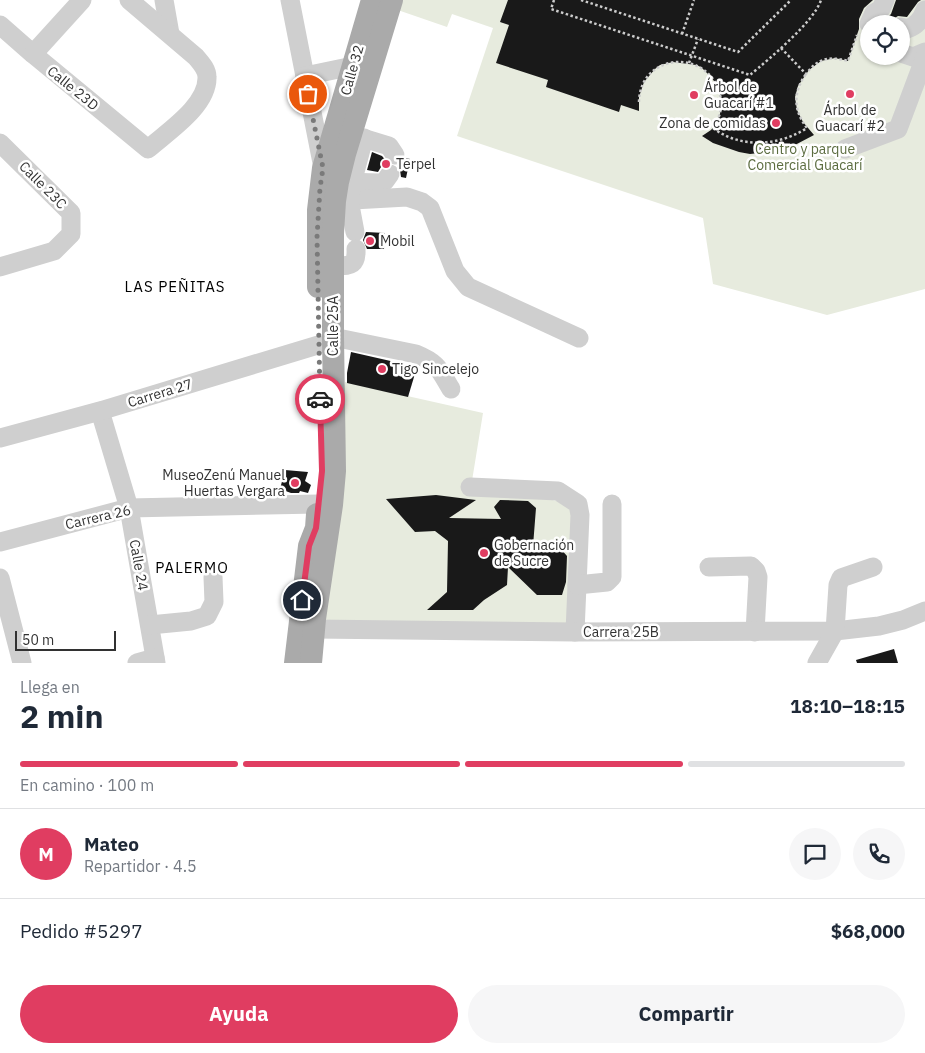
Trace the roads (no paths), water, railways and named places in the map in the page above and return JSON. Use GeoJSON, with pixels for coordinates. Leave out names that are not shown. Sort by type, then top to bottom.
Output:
{"type":"FeatureCollection","features":[{"type":"Feature","properties":{"kind":"main road","name":"Calle 32"},"geometry":{"type":"LineString","coordinates":[[340,187],[362,68],[372,0]]}},
{"type":"Feature","properties":{"kind":"main road","name":"Calle 32"},"geometry":{"type":"LineString","coordinates":[[362,68],[392,0]]}},
{"type":"Feature","properties":{"kind":"main road","name":"Calle 25A"},"geometry":{"type":"LineString","coordinates":[[295,663],[309,546],[316,528],[322,471],[326,341],[340,187],[358,136],[362,68]]}},
{"type":"Feature","properties":{"kind":"main road","name":"Calle 25A"},"geometry":{"type":"LineString","coordinates":[[311,663],[335,471],[317,237],[320,188],[340,187]]}},
{"type":"Feature","properties":{"kind":"main road"},"geometry":{"type":"LineString","coordinates":[[314,629],[309,629],[306,622],[316,547],[316,528]]}},
{"type":"Feature","properties":{"kind":"street"},"geometry":{"type":"LineString","coordinates":[[32,54],[82,0]]}},
{"type":"Feature","properties":{"kind":"street"},"geometry":{"type":"LineString","coordinates":[[129,0],[170,34]]}},
{"type":"Feature","properties":{"kind":"street"},"geometry":{"type":"LineString","coordinates":[[164,0],[170,34]]}},
{"type":"Feature","properties":{"kind":"street"},"geometry":{"type":"LineString","coordinates":[[290,0],[305,76],[355,240],[357,257],[355,262],[350,265],[333,266]]}},
{"type":"Feature","properties":{"kind":"street"},"geometry":{"type":"LineString","coordinates":[[873,15],[881,9],[885,0]]}},
{"type":"Feature","properties":{"kind":"street"},"geometry":{"type":"LineString","coordinates":[[910,28],[922,18],[925,10]]}},
{"type":"Feature","properties":{"kind":"street","name":"Calle 23D"},"geometry":{"type":"LineString","coordinates":[[0,25],[32,54],[148,149],[194,108],[203,95],[207,78],[205,68],[196,57],[170,34]]}},
{"type":"Feature","properties":{"kind":"street"},"geometry":{"type":"LineString","coordinates":[[910,56],[913,57],[925,52]]}},
{"type":"Feature","properties":{"kind":"street"},"geometry":{"type":"LineString","coordinates":[[845,149],[898,129],[925,57]]}},
{"type":"Feature","properties":{"kind":"street"},"geometry":{"type":"LineString","coordinates":[[305,76],[362,68]]}},
{"type":"Feature","properties":{"kind":"street"},"geometry":{"type":"LineString","coordinates":[[358,136],[389,146],[395,155]]}},
{"type":"Feature","properties":{"kind":"street","name":"Calle 23C"},"geometry":{"type":"LineString","coordinates":[[0,143],[71,214],[71,234],[54,251],[0,267]]}},
{"type":"Feature","properties":{"kind":"street"},"geometry":{"type":"LineString","coordinates":[[340,187],[380,183],[390,174]]}},
{"type":"Feature","properties":{"kind":"street"},"geometry":{"type":"LineString","coordinates":[[340,187],[422,202],[430,208],[455,271],[468,287],[579,338]]}},
{"type":"Feature","properties":{"kind":"street"},"geometry":{"type":"LineString","coordinates":[[326,341],[416,354],[427,358],[437,365],[451,389]]}},
{"type":"Feature","properties":{"kind":"street","name":"Carrera 27"},"geometry":{"type":"LineString","coordinates":[[0,438],[100,411],[326,341]]}},
{"type":"Feature","properties":{"kind":"street","name":"Calle 24"},"geometry":{"type":"LineString","coordinates":[[100,411],[129,508],[156,660]]}},
{"type":"Feature","properties":{"kind":"street"},"geometry":{"type":"LineString","coordinates":[[470,487],[558,491],[578,504],[580,515],[575,632]]}},
{"type":"Feature","properties":{"kind":"street","name":"Carrera 26"},"geometry":{"type":"LineString","coordinates":[[0,542],[129,508],[318,504]]}},
{"type":"Feature","properties":{"kind":"street"},"geometry":{"type":"LineString","coordinates":[[577,585],[607,582],[612,577],[612,504]]}},
{"type":"Feature","properties":{"kind":"street"},"geometry":{"type":"LineString","coordinates":[[709,567],[751,566],[756,571],[758,576],[755,632]]}},
{"type":"Feature","properties":{"kind":"street"},"geometry":{"type":"LineString","coordinates":[[817,663],[835,631],[838,585],[841,578],[873,567]]}},
{"type":"Feature","properties":{"kind":"street"},"geometry":{"type":"LineString","coordinates":[[150,625],[191,621],[207,616],[214,602],[213,577]]}},
{"type":"Feature","properties":{"kind":"street"},"geometry":{"type":"LineString","coordinates":[[0,578],[22,663]]}},
{"type":"Feature","properties":{"kind":"street","name":"Carrera 25B"},"geometry":{"type":"LineString","coordinates":[[314,629],[575,632],[835,631],[879,626],[925,612]]}},
{"type":"Feature","properties":{"kind":"street"},"geometry":{"type":"LineString","coordinates":[[137,663],[156,660]]}},
{"type":"Feature","properties":{"kind":"place","name":"Árbol de Guacarí #2"},"geometry":{"type":"Point","coordinates":[850,94]}},
{"type":"Feature","properties":{"kind":"place","name":"Árbol de Guacarí #1"},"geometry":{"type":"Point","coordinates":[694,95]}},
{"type":"Feature","properties":{"kind":"place","name":"Zona de comidas"},"geometry":{"type":"Point","coordinates":[776,123]}},
{"type":"Feature","properties":{"kind":"place","name":"Terpel"},"geometry":{"type":"Point","coordinates":[386,164]}},
{"type":"Feature","properties":{"kind":"place","name":"Mobil"},"geometry":{"type":"Point","coordinates":[370,241]}},
{"type":"Feature","properties":{"kind":"place","name":"Tigo Sincelejo"},"geometry":{"type":"Point","coordinates":[382,369]}},
{"type":"Feature","properties":{"kind":"place","name":"MuseoZenú Manuel Huertas Vergara"},"geometry":{"type":"Point","coordinates":[295,483]}},
{"type":"Feature","properties":{"kind":"place","name":"Gobernación de Sucre"},"geometry":{"type":"Point","coordinates":[484,553]}},
{"type":"Feature","properties":{"kind":"district","name":"LAS PEÑITAS"},"geometry":{"type":"Point","coordinates":[175,287]}},
{"type":"Feature","properties":{"kind":"district","name":"PALERMO"},"geometry":{"type":"Point","coordinates":[192,568]}},
{"type":"Feature","properties":{"kind":"park label","name":"Centro y parque Comercial Guacarí"},"geometry":{"type":"Point","coordinates":[805,158]}}]}
